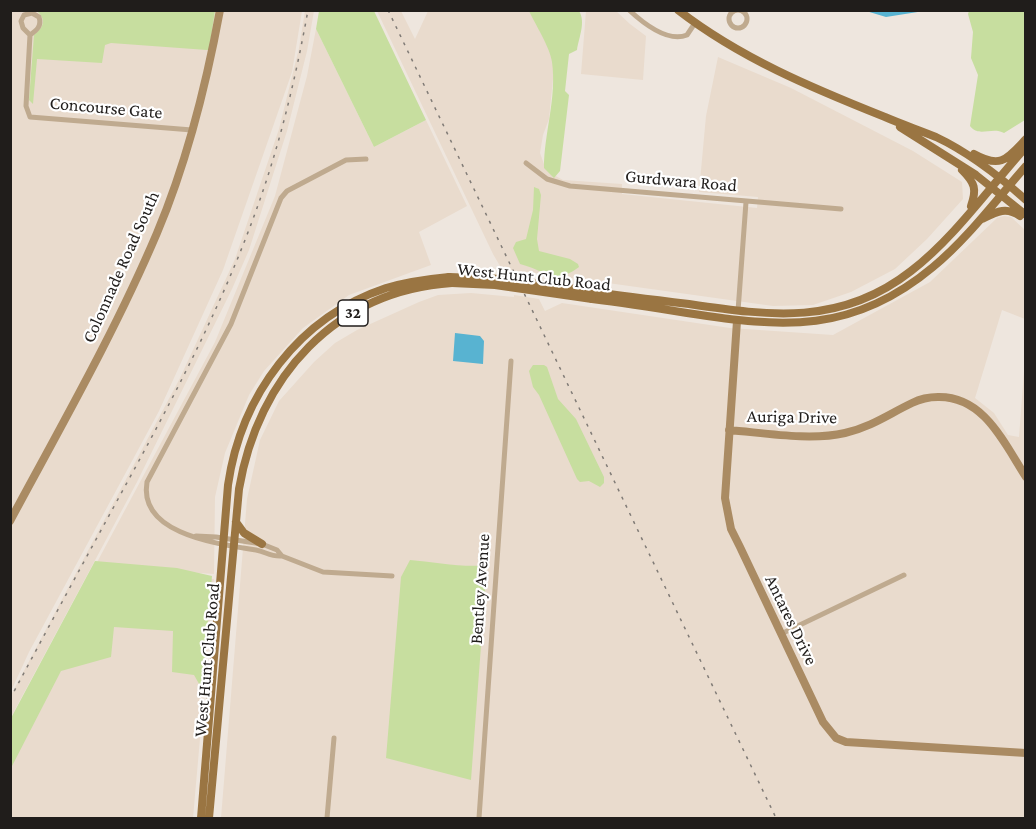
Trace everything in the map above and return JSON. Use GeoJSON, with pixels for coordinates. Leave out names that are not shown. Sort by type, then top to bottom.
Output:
{"type":"FeatureCollection","features":[{"type":"Feature","properties":{"kind":"main road"},"geometry":{"type":"LineString","coordinates":[[678,10],[731,47],[758,62],[986,160],[995,162],[1010,156],[1026,139]]}},
{"type":"Feature","properties":{"kind":"main road"},"geometry":{"type":"LineString","coordinates":[[884,117],[991,186],[1026,215]]}},
{"type":"Feature","properties":{"kind":"main road"},"geometry":{"type":"LineString","coordinates":[[938,138],[999,177],[1026,200]]}},
{"type":"Feature","properties":{"kind":"main road","name":"West Hunt Club Road"},"geometry":{"type":"LineString","coordinates":[[738,316],[801,314],[838,308],[880,291],[912,271],[939,247],[1026,147]]}},
{"type":"Feature","properties":{"kind":"main road"},"geometry":{"type":"LineString","coordinates":[[951,159],[974,183],[975,193],[969,212]]}},
{"type":"Feature","properties":{"kind":"main road","name":"West Hunt Club Road"},"geometry":{"type":"LineString","coordinates":[[209,819],[207,794],[222,542],[229,478],[235,448],[256,397],[281,361],[318,325],[358,300],[399,285],[451,280],[504,279],[778,324],[849,314],[902,290],[932,268],[979,220],[1026,166]]}},
{"type":"Feature","properties":{"kind":"main road"},"geometry":{"type":"LineString","coordinates":[[979,220],[1005,210],[1014,212],[1026,220]]}},
{"type":"Feature","properties":{"kind":"main road","name":"West Hunt Club Road"},"geometry":{"type":"LineString","coordinates":[[201,819],[207,794],[241,475],[257,423],[277,384],[300,356],[324,333],[361,309],[413,289],[451,280]]}},
{"type":"Feature","properties":{"kind":"main road"},"geometry":{"type":"LineString","coordinates":[[236,522],[244,533],[262,544]]}},
{"type":"Feature","properties":{"kind":"street","name":"Colonnade Road South"},"geometry":{"type":"LineString","coordinates":[[10,521],[114,326],[158,232],[192,130],[209,69],[220,10]]}},
{"type":"Feature","properties":{"kind":"street"},"geometry":{"type":"LineString","coordinates":[[629,10],[658,32],[677,38],[687,35],[693,19]]}},
{"type":"Feature","properties":{"kind":"street","name":"Concourse Gate"},"geometry":{"type":"LineString","coordinates":[[30,35],[26,106],[30,117],[192,130]]}},
{"type":"Feature","properties":{"kind":"street"},"geometry":{"type":"LineString","coordinates":[[282,556],[277,550],[262,544],[222,542],[181,532],[167,524],[148,504],[146,489],[150,474],[231,324],[281,198],[287,191],[346,160],[366,159]]}},
{"type":"Feature","properties":{"kind":"street","name":"Gurdwara Road"},"geometry":{"type":"LineString","coordinates":[[526,163],[548,179],[570,186],[841,209]]}},
{"type":"Feature","properties":{"kind":"street"},"geometry":{"type":"LineString","coordinates":[[738,316],[746,202]]}},
{"type":"Feature","properties":{"kind":"street","name":"Antares Drive"},"geometry":{"type":"LineString","coordinates":[[738,316],[725,498],[728,517],[823,722],[836,738],[846,742],[1026,753]]}},
{"type":"Feature","properties":{"kind":"street","name":"Bentley Avenue"},"geometry":{"type":"LineString","coordinates":[[478,819],[511,361]]}},
{"type":"Feature","properties":{"kind":"street","name":"Auriga Drive"},"geometry":{"type":"LineString","coordinates":[[729,430],[814,436],[842,434],[868,427],[913,402],[946,397],[969,404],[981,412],[1026,477]]}},
{"type":"Feature","properties":{"kind":"street"},"geometry":{"type":"LineString","coordinates":[[235,543],[272,557],[282,556],[323,572],[392,576]]}},
{"type":"Feature","properties":{"kind":"street"},"geometry":{"type":"LineString","coordinates":[[781,634],[904,575]]}},
{"type":"Feature","properties":{"kind":"street"},"geometry":{"type":"LineString","coordinates":[[327,819],[334,738]]}},
{"type":"Feature","properties":{"kind":"shaded area"},"geometry":{"type":"Polygon","coordinates":[[[11,11],[302,11],[292,72],[223,270],[159,411],[29,652],[11,691],[11,11]]]}},
{"type":"Feature","properties":{"kind":"shaded area"},"geometry":{"type":"Polygon","coordinates":[[[305,11],[314,11],[307,51],[287,131],[249,250],[137,482],[11,717],[11,695],[180,378],[235,259],[279,129],[299,48],[305,11]]]}},
{"type":"Feature","properties":{"kind":"shaded area"},"geometry":{"type":"Polygon","coordinates":[[[377,11],[401,11],[415,39],[428,11],[530,11],[555,59],[549,119],[540,153],[545,167],[563,180],[622,184],[622,194],[757,208],[758,197],[699,192],[706,116],[718,57],[791,88],[913,151],[962,182],[963,199],[927,239],[895,269],[851,292],[813,305],[773,306],[536,273],[503,271],[377,11]]]}},
{"type":"Feature","properties":{"kind":"shaded area"},"geometry":{"type":"Polygon","coordinates":[[[586,11],[616,11],[646,36],[643,80],[581,74],[586,11]]]}},
{"type":"Feature","properties":{"kind":"shaded area"},"geometry":{"type":"Polygon","coordinates":[[[316,29],[374,147],[426,120],[467,206],[419,232],[431,265],[349,295],[303,328],[264,371],[249,395],[225,453],[215,497],[214,574],[95,566],[215,342],[275,196],[307,76],[316,29]]]}},
{"type":"Feature","properties":{"kind":"shaded area"},"geometry":{"type":"Polygon","coordinates":[[[1011,217],[1025,230],[1025,319],[1002,310],[975,398],[994,413],[1008,435],[1019,437],[1025,358],[1025,818],[221,818],[247,499],[260,440],[279,401],[314,362],[335,343],[357,330],[438,295],[471,293],[539,299],[545,311],[562,303],[730,328],[833,335],[930,282],[997,218],[1011,217]]]}},
{"type":"Feature","properties":{"kind":"shaded area"},"geometry":{"type":"Polygon","coordinates":[[[95,569],[214,579],[193,818],[11,818],[10,764],[95,569]]]}},
{"type":"Feature","properties":{"kind":"green space"},"geometry":{"type":"Polygon","coordinates":[[[37,11],[215,11],[209,50],[111,43],[105,45],[102,63],[37,59],[33,104],[29,100],[34,35],[42,27],[43,21],[37,11]]]}},
{"type":"Feature","properties":{"kind":"green space"},"geometry":{"type":"Polygon","coordinates":[[[319,11],[374,11],[426,120],[374,147],[316,29],[319,11]]]}},
{"type":"Feature","properties":{"kind":"green space"},"geometry":{"type":"Polygon","coordinates":[[[529,11],[579,11],[582,20],[577,50],[569,54],[565,91],[569,95],[560,171],[554,178],[544,168],[553,89],[552,62],[529,11]]]}},
{"type":"Feature","properties":{"kind":"green space"},"geometry":{"type":"Polygon","coordinates":[[[969,11],[1025,11],[1025,120],[1004,133],[977,131],[970,126],[978,75],[971,58],[973,32],[969,11]]]}},
{"type":"Feature","properties":{"kind":"green space"},"geometry":{"type":"Polygon","coordinates":[[[534,187],[539,189],[541,195],[537,239],[539,251],[570,259],[578,264],[579,267],[570,273],[550,275],[520,264],[513,248],[516,242],[526,239],[533,210],[534,187]]]}},
{"type":"Feature","properties":{"kind":"green space"},"geometry":{"type":"Polygon","coordinates":[[[533,365],[547,367],[558,399],[576,419],[604,477],[604,483],[600,487],[589,481],[580,482],[577,479],[539,395],[533,387],[529,371],[533,365]]]}},
{"type":"Feature","properties":{"kind":"green space"},"geometry":{"type":"Polygon","coordinates":[[[410,560],[459,565],[487,565],[471,780],[386,758],[401,577],[410,560]]]}},
{"type":"Feature","properties":{"kind":"green space"},"geometry":{"type":"Polygon","coordinates":[[[95,561],[177,568],[212,576],[202,689],[194,675],[172,672],[173,631],[114,627],[111,657],[61,671],[11,768],[11,718],[95,561]]]}},
{"type":"Feature","properties":{"kind":"water"},"geometry":{"type":"Polygon","coordinates":[[[866,11],[924,11],[886,17],[866,11]]]}},
{"type":"Feature","properties":{"kind":"water"},"geometry":{"type":"Polygon","coordinates":[[[455,333],[480,336],[484,341],[483,364],[453,361],[455,333]]]}},
{"type":"Feature","properties":{"kind":"railway"},"geometry":{"type":"LineString","coordinates":[[10,699],[164,413],[229,278],[257,208],[273,159],[293,85],[308,10]]}},
{"type":"Feature","properties":{"kind":"railway"},"geometry":{"type":"LineString","coordinates":[[388,10],[776,818]]}}]}
